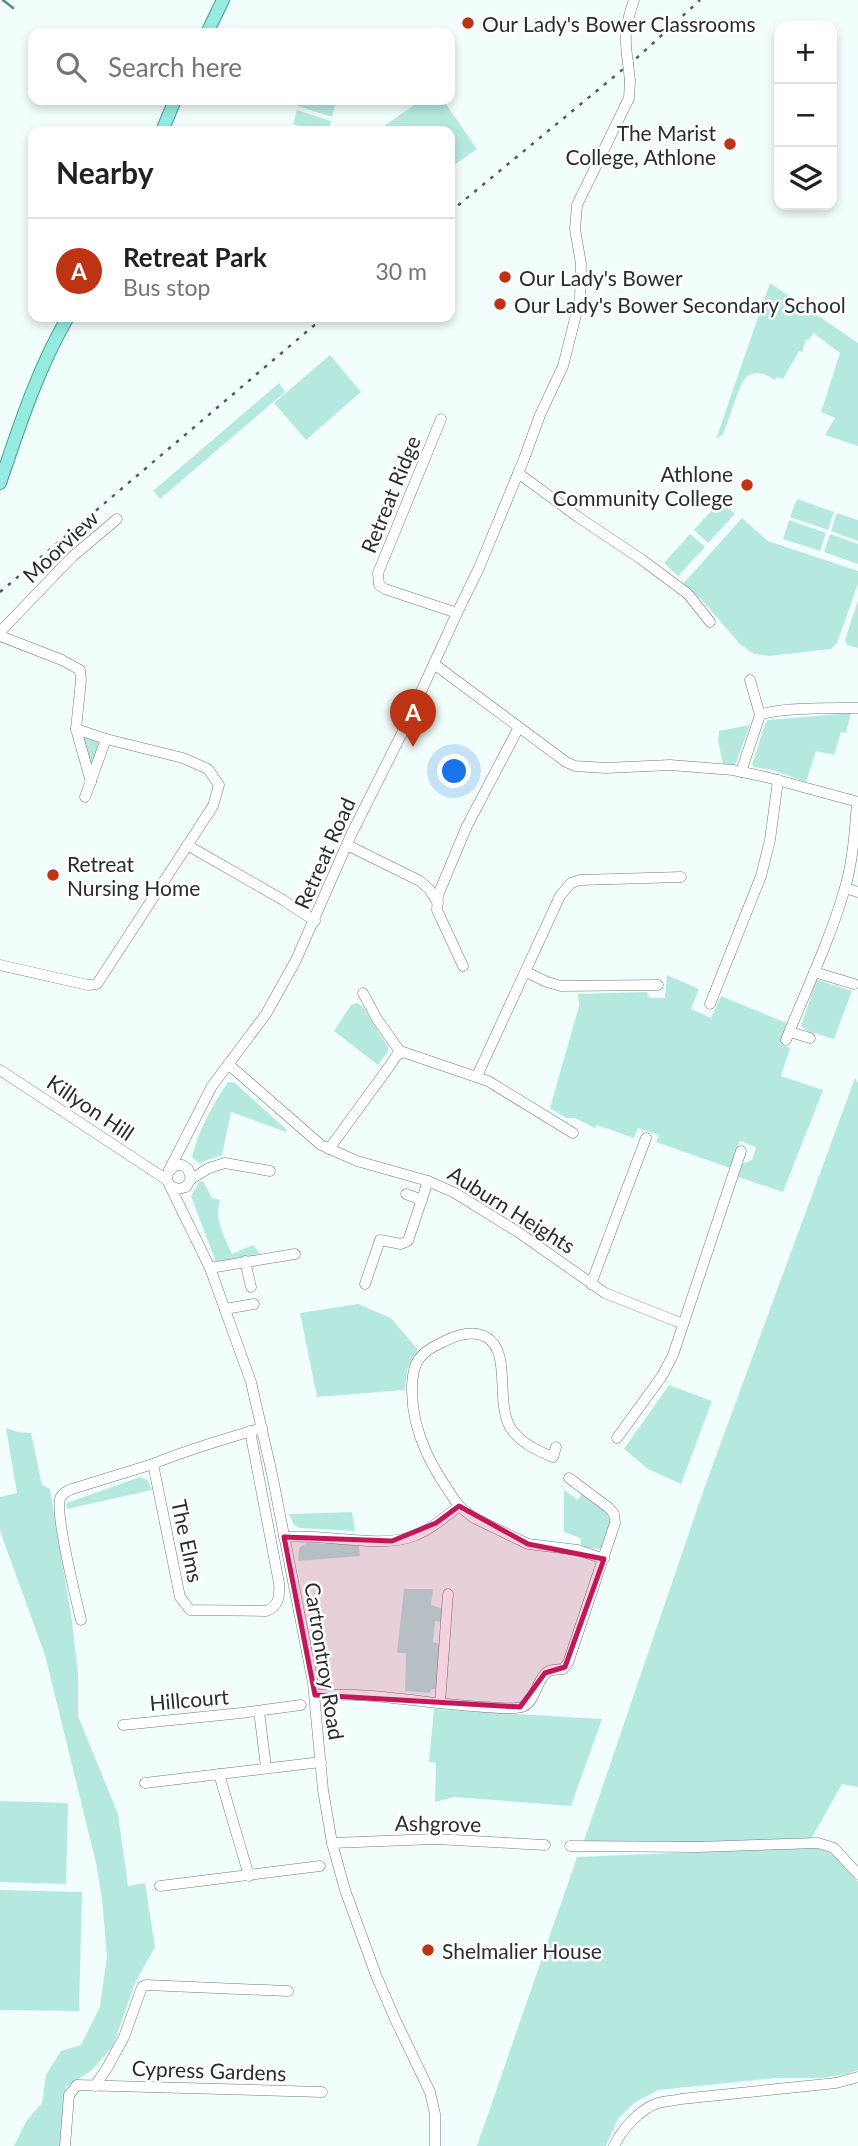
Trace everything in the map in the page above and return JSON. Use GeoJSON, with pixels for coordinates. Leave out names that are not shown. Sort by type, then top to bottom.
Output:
{"type":"FeatureCollection","features":[{"type":"Feature","properties":{"kind":"main road"},"geometry":{"type":"LineString","coordinates":[[209,28],[223,0]]}},
{"type":"Feature","properties":{"kind":"main road"},"geometry":{"type":"LineString","coordinates":[[164,126],[173,105]]}},
{"type":"Feature","properties":{"kind":"main road"},"geometry":{"type":"LineString","coordinates":[[0,483],[4,463],[65,322]]}},
{"type":"Feature","properties":{"kind":"street","name":"Retreat Road"},"geometry":{"type":"LineString","coordinates":[[167,1177],[204,1101],[277,997],[315,921],[346,845],[404,730],[457,612],[483,570],[500,513],[563,366],[574,329],[580,299],[581,264],[575,229],[577,205],[629,98],[630,81],[625,40],[626,22],[634,0]]}},
{"type":"Feature","properties":{"kind":"street","name":"Retreat Ridge"},"geometry":{"type":"LineString","coordinates":[[441,419],[377,580],[385,589],[457,612]]}},
{"type":"Feature","properties":{"kind":"street"},"geometry":{"type":"LineString","coordinates":[[518,473],[688,594],[710,622]]}},
{"type":"Feature","properties":{"kind":"street","name":"Moorview"},"geometry":{"type":"LineString","coordinates":[[76,729],[80,670],[0,634],[72,556],[117,519]]}},
{"type":"Feature","properties":{"kind":"street"},"geometry":{"type":"LineString","coordinates":[[434,664],[575,766],[606,768],[670,765],[741,772],[858,802],[845,888],[788,1036],[810,1038]]}},
{"type":"Feature","properties":{"kind":"street"},"geometry":{"type":"LineString","coordinates":[[741,772],[760,715],[751,680]]}},
{"type":"Feature","properties":{"kind":"street"},"geometry":{"type":"LineString","coordinates":[[760,715],[797,710],[858,708]]}},
{"type":"Feature","properties":{"kind":"street"},"geometry":{"type":"LineString","coordinates":[[463,966],[437,910],[438,903],[443,882],[467,826],[519,727]]}},
{"type":"Feature","properties":{"kind":"street"},"geometry":{"type":"LineString","coordinates":[[0,965],[88,985],[97,984],[213,806],[218,794],[219,785],[208,769],[183,758],[76,729]]}},
{"type":"Feature","properties":{"kind":"street"},"geometry":{"type":"LineString","coordinates":[[76,729],[91,782]]}},
{"type":"Feature","properties":{"kind":"street"},"geometry":{"type":"LineString","coordinates":[[85,797],[106,739]]}},
{"type":"Feature","properties":{"kind":"street"},"geometry":{"type":"LineString","coordinates":[[710,1004],[761,876],[770,840],[778,780]]}},
{"type":"Feature","properties":{"kind":"street"},"geometry":{"type":"LineString","coordinates":[[187,845],[315,921]]}},
{"type":"Feature","properties":{"kind":"street"},"geometry":{"type":"LineString","coordinates":[[346,845],[420,881],[438,903]]}},
{"type":"Feature","properties":{"kind":"street"},"geometry":{"type":"LineString","coordinates":[[477,1076],[560,896],[570,883],[580,880],[681,877]]}},
{"type":"Feature","properties":{"kind":"street"},"geometry":{"type":"LineString","coordinates":[[845,888],[858,892]]}},
{"type":"Feature","properties":{"kind":"street"},"geometry":{"type":"LineString","coordinates":[[526,972],[561,986],[658,985]]}},
{"type":"Feature","properties":{"kind":"street"},"geometry":{"type":"LineString","coordinates":[[814,972],[854,984]]}},
{"type":"Feature","properties":{"kind":"street"},"geometry":{"type":"LineString","coordinates":[[363,993],[401,1053]]}},
{"type":"Feature","properties":{"kind":"street"},"geometry":{"type":"LineString","coordinates":[[329,1149],[401,1053],[409,1053],[477,1076],[573,1133]]}},
{"type":"Feature","properties":{"kind":"street","name":"Auburn Heights"},"geometry":{"type":"LineString","coordinates":[[228,1064],[314,1140],[329,1149],[357,1161],[428,1181],[455,1193],[491,1214],[611,1296],[683,1324]]}},
{"type":"Feature","properties":{"kind":"street","name":"Killyon Hill"},"geometry":{"type":"LineString","coordinates":[[0,1070],[167,1177]]}},
{"type":"Feature","properties":{"kind":"street","name":"Auburn Heights"},"geometry":{"type":"LineString","coordinates":[[591,1284],[646,1138]]}},
{"type":"Feature","properties":{"kind":"street","name":"Retreat Road"},"geometry":{"type":"LineString","coordinates":[[185,1141],[187,1171]]}},
{"type":"Feature","properties":{"kind":"street"},"geometry":{"type":"LineString","coordinates":[[617,1438],[667,1367],[741,1151]]}},
{"type":"Feature","properties":{"kind":"street"},"geometry":{"type":"LineString","coordinates":[[187,1171],[189,1184],[184,1188],[178,1189],[167,1177],[175,1166],[187,1171],[229,1163],[270,1171]]}},
{"type":"Feature","properties":{"kind":"street","name":"Cartrontroy Road"},"geometry":{"type":"LineString","coordinates":[[167,1177],[210,1268],[251,1382],[315,1695],[332,1843],[345,1890],[376,1975],[430,2092],[435,2114],[435,2146]]}},
{"type":"Feature","properties":{"kind":"street"},"geometry":{"type":"LineString","coordinates":[[365,1284],[380,1240],[401,1244],[408,1241],[428,1181]]}},
{"type":"Feature","properties":{"kind":"street","name":"Cartrontroy Road"},"geometry":{"type":"LineString","coordinates":[[184,1188],[187,1219]]}},
{"type":"Feature","properties":{"kind":"street"},"geometry":{"type":"LineString","coordinates":[[406,1195],[422,1200]]}},
{"type":"Feature","properties":{"kind":"street"},"geometry":{"type":"LineString","coordinates":[[210,1268],[295,1254]]}},
{"type":"Feature","properties":{"kind":"street"},"geometry":{"type":"LineString","coordinates":[[225,1309],[254,1299],[245,1261]]}},
{"type":"Feature","properties":{"kind":"street"},"geometry":{"type":"LineString","coordinates":[[556,1447],[553,1457],[538,1451],[510,1427],[502,1406],[499,1355],[484,1336],[457,1336],[440,1343],[416,1364],[412,1383],[412,1414],[429,1459],[459,1506],[474,1518],[528,1544],[565,1547],[604,1559]]}},
{"type":"Feature","properties":{"kind":"street"},"geometry":{"type":"LineString","coordinates":[[80,1620],[60,1517],[61,1498],[66,1491],[153,1464],[203,1444],[262,1428]]}},
{"type":"Feature","properties":{"kind":"street","name":"The Elms"},"geometry":{"type":"LineString","coordinates":[[153,1464],[180,1597],[186,1606],[196,1611],[269,1611],[279,1599],[279,1583],[250,1431]]}},
{"type":"Feature","properties":{"kind":"street"},"geometry":{"type":"LineString","coordinates":[[315,1695],[513,1708],[528,1703],[544,1675],[565,1667],[615,1527],[614,1514],[610,1507],[569,1478]]}},
{"type":"Feature","properties":{"kind":"street"},"geometry":{"type":"LineString","coordinates":[[284,1537],[312,1535],[373,1541],[398,1540],[422,1532],[459,1506]]}},
{"type":"Feature","properties":{"kind":"street"},"geometry":{"type":"LineString","coordinates":[[440,1703],[448,1594]]}},
{"type":"Feature","properties":{"kind":"street","name":"Hillcourt"},"geometry":{"type":"LineString","coordinates":[[123,1725],[301,1705]]}},
{"type":"Feature","properties":{"kind":"street","name":"Hillcourt"},"geometry":{"type":"LineString","coordinates":[[259,1711],[266,1767]]}},
{"type":"Feature","properties":{"kind":"street"},"geometry":{"type":"LineString","coordinates":[[145,1783],[321,1762]]}},
{"type":"Feature","properties":{"kind":"street"},"geometry":{"type":"LineString","coordinates":[[219,1774],[249,1876]]}},
{"type":"Feature","properties":{"kind":"street","name":"Ashgrove"},"geometry":{"type":"LineString","coordinates":[[332,1843],[435,1839],[545,1845]]}},
{"type":"Feature","properties":{"kind":"street"},"geometry":{"type":"LineString","coordinates":[[570,1846],[698,1847],[818,1843],[834,1848],[858,1874]]}},
{"type":"Feature","properties":{"kind":"street"},"geometry":{"type":"LineString","coordinates":[[160,1886],[320,1866]]}},
{"type":"Feature","properties":{"kind":"street","name":"Cypress Gardens"},"geometry":{"type":"LineString","coordinates":[[95,2086],[124,2037],[142,1987],[146,1985],[288,1991]]}},
{"type":"Feature","properties":{"kind":"street"},"geometry":{"type":"LineString","coordinates":[[614,2146],[624,2130],[656,2104],[836,2083],[858,2077]]}},
{"type":"Feature","properties":{"kind":"street","name":"Cypress Gardens"},"geometry":{"type":"LineString","coordinates":[[65,2146],[69,2095],[78,2085],[322,2092]]}},
{"type":"Feature","properties":{"kind":"highlighted area"},"geometry":{"type":"Polygon","coordinates":[[[459,1506],[528,1544],[604,1559],[565,1667],[545,1673],[520,1707],[315,1695],[284,1537],[392,1541],[436,1523],[459,1506]]]}},
{"type":"Feature","properties":{"kind":"green space"},"geometry":{"type":"Polygon","coordinates":[[[298,105],[335,105],[332,117],[298,105]]]}},
{"type":"Feature","properties":{"kind":"green space"},"geometry":{"type":"Polygon","coordinates":[[[414,105],[446,105],[477,149],[455,164],[455,126],[384,126],[414,105]]]}},
{"type":"Feature","properties":{"kind":"green space"},"geometry":{"type":"Polygon","coordinates":[[[297,110],[331,121],[330,126],[293,124],[297,110]]]}},
{"type":"Feature","properties":{"kind":"green space"},"geometry":{"type":"Polygon","coordinates":[[[770,283],[858,343],[858,446],[825,435],[835,418],[821,412],[840,353],[813,333],[809,340],[806,339],[802,352],[799,351],[783,379],[778,377],[774,380],[755,373],[744,380],[723,434],[716,439],[770,283]]]}},
{"type":"Feature","properties":{"kind":"green space"},"geometry":{"type":"Polygon","coordinates":[[[330,355],[361,392],[306,440],[274,403],[330,355]]]}},
{"type":"Feature","properties":{"kind":"green space"},"geometry":{"type":"Polygon","coordinates":[[[279,383],[285,392],[160,499],[153,491],[279,383]]]}},
{"type":"Feature","properties":{"kind":"green space"},"geometry":{"type":"Polygon","coordinates":[[[797,499],[834,512],[828,530],[790,517],[797,499]]]}},
{"type":"Feature","properties":{"kind":"green space"},"geometry":{"type":"Polygon","coordinates":[[[720,501],[735,514],[708,543],[694,530],[720,501]]]}},
{"type":"Feature","properties":{"kind":"green space"},"geometry":{"type":"Polygon","coordinates":[[[837,513],[858,520],[858,541],[831,531],[837,513]]]}},
{"type":"Feature","properties":{"kind":"green space"},"geometry":{"type":"Polygon","coordinates":[[[742,518],[768,541],[858,571],[858,584],[837,643],[831,649],[769,656],[754,654],[741,645],[700,598],[683,584],[742,518]]]}},
{"type":"Feature","properties":{"kind":"green space"},"geometry":{"type":"Polygon","coordinates":[[[789,520],[826,533],[820,551],[783,539],[789,520]]]}},
{"type":"Feature","properties":{"kind":"green space"},"geometry":{"type":"Polygon","coordinates":[[[690,534],[705,547],[678,576],[664,563],[690,534]]]}},
{"type":"Feature","properties":{"kind":"green space"},"geometry":{"type":"Polygon","coordinates":[[[830,534],[858,544],[858,564],[824,552],[830,534]]]}},
{"type":"Feature","properties":{"kind":"green space"},"geometry":{"type":"Polygon","coordinates":[[[858,600],[858,648],[847,645],[845,640],[858,600]]]}},
{"type":"Feature","properties":{"kind":"green space"},"geometry":{"type":"Polygon","coordinates":[[[851,713],[846,733],[841,732],[834,755],[816,751],[806,782],[752,765],[768,720],[851,713]]]}},
{"type":"Feature","properties":{"kind":"green space"},"geometry":{"type":"Polygon","coordinates":[[[750,725],[736,763],[733,766],[723,764],[718,741],[719,731],[750,725]]]}},
{"type":"Feature","properties":{"kind":"green space"},"geometry":{"type":"Polygon","coordinates":[[[76,729],[106,739],[91,782],[76,729]]]}},
{"type":"Feature","properties":{"kind":"green space"},"geometry":{"type":"Polygon","coordinates":[[[667,975],[699,989],[691,1009],[711,1018],[721,996],[789,1024],[781,1044],[790,1048],[781,1076],[823,1090],[783,1192],[738,1177],[742,1164],[752,1160],[756,1147],[740,1141],[730,1168],[656,1142],[659,1135],[638,1128],[634,1138],[597,1125],[595,1128],[575,1118],[566,1118],[550,1108],[579,1006],[578,994],[646,992],[650,998],[665,998],[667,975]]]}},
{"type":"Feature","properties":{"kind":"green space"},"geometry":{"type":"Polygon","coordinates":[[[818,980],[852,991],[834,1039],[807,1031],[801,1026],[818,980]]]}},
{"type":"Feature","properties":{"kind":"green space"},"geometry":{"type":"Polygon","coordinates":[[[357,1003],[363,1007],[388,1047],[378,1065],[334,1031],[351,1005],[357,1003]]]}},
{"type":"Feature","properties":{"kind":"green space"},"geometry":{"type":"Polygon","coordinates":[[[855,1078],[858,1083],[858,1787],[842,1784],[811,1839],[662,1843],[584,1841],[705,1486],[855,1078]]]}},
{"type":"Feature","properties":{"kind":"green space"},"geometry":{"type":"Polygon","coordinates":[[[228,1082],[235,1083],[287,1130],[286,1132],[231,1112],[222,1155],[199,1163],[192,1157],[198,1137],[228,1082]]]}},
{"type":"Feature","properties":{"kind":"green space"},"geometry":{"type":"Polygon","coordinates":[[[203,1181],[212,1198],[220,1200],[219,1221],[232,1254],[253,1245],[260,1254],[216,1262],[191,1196],[199,1182],[203,1181]]]}},
{"type":"Feature","properties":{"kind":"green space"},"geometry":{"type":"Polygon","coordinates":[[[358,1304],[391,1318],[418,1350],[407,1370],[405,1390],[317,1397],[300,1313],[358,1304]]]}},
{"type":"Feature","properties":{"kind":"green space"},"geometry":{"type":"Polygon","coordinates":[[[669,1385],[712,1401],[681,1484],[648,1469],[624,1449],[669,1385]]]}},
{"type":"Feature","properties":{"kind":"green space"},"geometry":{"type":"Polygon","coordinates":[[[6,1428],[31,1433],[42,1485],[50,1489],[72,1621],[78,1674],[78,1716],[118,1814],[128,1886],[145,1883],[155,1947],[135,1983],[113,2046],[92,2070],[66,2087],[61,2146],[14,2146],[27,2120],[42,2103],[46,2075],[61,2051],[81,2045],[100,2007],[107,1956],[96,1863],[45,1655],[0,1531],[0,1497],[17,1493],[6,1428]]]}},
{"type":"Feature","properties":{"kind":"green space"},"geometry":{"type":"Polygon","coordinates":[[[140,1477],[147,1480],[152,1490],[67,1509],[67,1503],[140,1477]]]}},
{"type":"Feature","properties":{"kind":"green space"},"geometry":{"type":"Polygon","coordinates":[[[564,1490],[578,1500],[583,1492],[605,1510],[610,1529],[601,1549],[585,1548],[580,1538],[564,1532],[564,1490]]]}},
{"type":"Feature","properties":{"kind":"green space"},"geometry":{"type":"Polygon","coordinates":[[[352,1512],[355,1531],[300,1528],[294,1525],[289,1514],[352,1512]]]}},
{"type":"Feature","properties":{"kind":"green space"},"geometry":{"type":"Polygon","coordinates":[[[307,1543],[359,1545],[360,1556],[298,1561],[299,1548],[307,1543]]]}},
{"type":"Feature","properties":{"kind":"green space"},"geometry":{"type":"Polygon","coordinates":[[[404,1589],[433,1589],[431,1605],[443,1609],[442,1622],[435,1621],[433,1642],[440,1644],[437,1689],[432,1689],[429,1693],[405,1691],[406,1653],[397,1653],[404,1589]]]}},
{"type":"Feature","properties":{"kind":"green space"},"geometry":{"type":"Polygon","coordinates":[[[434,1709],[602,1719],[571,1806],[454,1797],[435,1802],[436,1763],[429,1762],[434,1709]]]}},
{"type":"Feature","properties":{"kind":"green space"},"geometry":{"type":"Polygon","coordinates":[[[0,1801],[68,1803],[66,1884],[0,1882],[0,1801]]]}},
{"type":"Feature","properties":{"kind":"green space"},"geometry":{"type":"Polygon","coordinates":[[[816,1847],[832,1854],[858,1882],[858,2070],[821,2078],[776,2078],[658,2090],[634,2103],[618,2119],[606,2146],[477,2146],[577,1857],[816,1847]]]}},
{"type":"Feature","properties":{"kind":"green space"},"geometry":{"type":"Polygon","coordinates":[[[0,1890],[82,1892],[79,2011],[0,2010],[0,1890]]]}},
{"type":"Feature","properties":{"kind":"waterway"},"geometry":{"type":"LineString","coordinates":[[3,0],[13,8]]}},
{"type":"Feature","properties":{"kind":"railway"},"geometry":{"type":"LineString","coordinates":[[455,208],[639,56],[700,0]]}},
{"type":"Feature","properties":{"kind":"railway"},"geometry":{"type":"LineString","coordinates":[[0,592],[318,322]]}},
{"type":"Feature","properties":{"kind":"place","name":"Our Lady's Bower Classrooms"},"geometry":{"type":"Point","coordinates":[468,23]}},
{"type":"Feature","properties":{"kind":"place","name":"The Marist College, Athlone"},"geometry":{"type":"Point","coordinates":[730,144]}},
{"type":"Feature","properties":{"kind":"place","name":"Our Lady's Bower"},"geometry":{"type":"Point","coordinates":[505,277]}},
{"type":"Feature","properties":{"kind":"place","name":"Our Lady's Bower Secondary School"},"geometry":{"type":"Point","coordinates":[500,304]}},
{"type":"Feature","properties":{"kind":"place","name":"Athlone Community College"},"geometry":{"type":"Point","coordinates":[747,485]}},
{"type":"Feature","properties":{"kind":"place","name":"Retreat Park"},"geometry":{"type":"Point","coordinates":[413,747]}},
{"type":"Feature","properties":{"kind":"place","name":"Retreat Nursing Home"},"geometry":{"type":"Point","coordinates":[53,875]}},
{"type":"Feature","properties":{"kind":"place","name":"Shelmalier House"},"geometry":{"type":"Point","coordinates":[428,1950]}}]}
